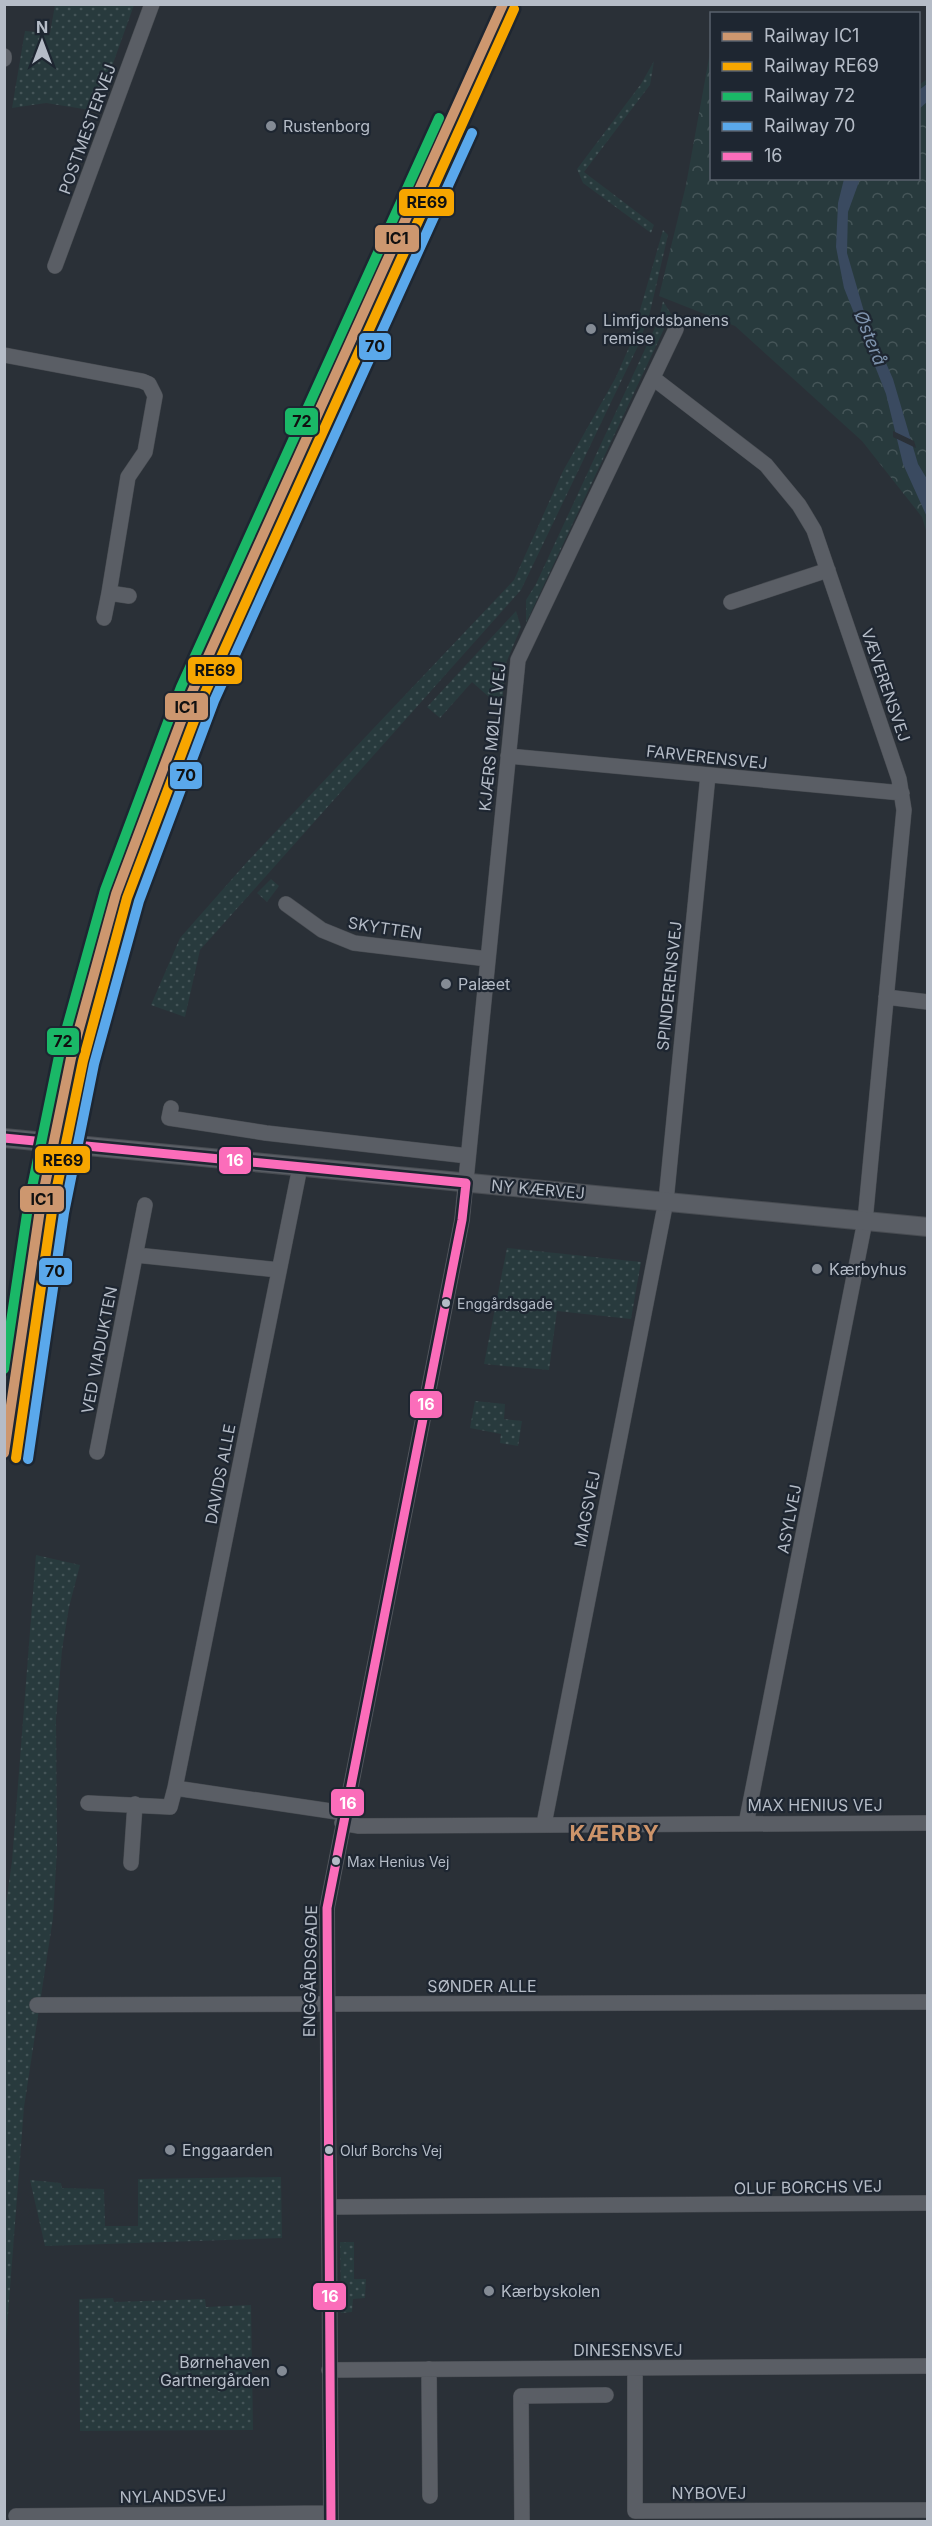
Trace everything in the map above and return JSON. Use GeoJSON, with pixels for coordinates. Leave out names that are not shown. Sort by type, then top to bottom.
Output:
{"type":"FeatureCollection","features":[{"type":"Feature","properties":{"kind":"street","name":"POSTMESTERVEJ"},"geometry":{"type":"LineString","coordinates":[[55,266],[152,4]]}},
{"type":"Feature","properties":{"kind":"street","name":"KJÆRS MØLLE VEJ"},"geometry":{"type":"LineString","coordinates":[[466,1183],[518,660],[521,648],[676,329]]}},
{"type":"Feature","properties":{"kind":"street"},"geometry":{"type":"LineString","coordinates":[[4,355],[142,381],[153,390],[155,396],[145,452],[128,477],[104,618]]}},
{"type":"Feature","properties":{"kind":"street","name":"VÆVERENSVEJ"},"geometry":{"type":"LineString","coordinates":[[652,378],[766,465],[792,495],[814,530],[902,793],[904,810],[866,1221]]}},
{"type":"Feature","properties":{"kind":"street"},"geometry":{"type":"LineString","coordinates":[[731,602],[828,570]]}},
{"type":"Feature","properties":{"kind":"street"},"geometry":{"type":"LineString","coordinates":[[109,593],[129,596]]}},
{"type":"Feature","properties":{"kind":"street","name":"FARVERENSVEJ"},"geometry":{"type":"LineString","coordinates":[[508,756],[902,793]]}},
{"type":"Feature","properties":{"kind":"street","name":"SPINDERENSVEJ"},"geometry":{"type":"LineString","coordinates":[[666,1201],[708,775]]}},
{"type":"Feature","properties":{"kind":"street","name":"SKYTTEN"},"geometry":{"type":"LineString","coordinates":[[286,904],[322,930],[354,944],[488,959]]}},
{"type":"Feature","properties":{"kind":"street"},"geometry":{"type":"LineString","coordinates":[[886,997],[927,1002]]}},
{"type":"Feature","properties":{"kind":"street"},"geometry":{"type":"LineString","coordinates":[[171,1108],[169,1118],[266,1133],[468,1156]]}},
{"type":"Feature","properties":{"kind":"street","name":"NY KÆRVEJ"},"geometry":{"type":"LineString","coordinates":[[4,1138],[927,1227]]}},
{"type":"Feature","properties":{"kind":"street","name":"DAVIDS ALLE"},"geometry":{"type":"LineString","coordinates":[[175,1788],[300,1167]]}},
{"type":"Feature","properties":{"kind":"street","name":"ENGGÅRDSGADE"},"geometry":{"type":"LineString","coordinates":[[331,2517],[327,1908],[462,1220],[466,1183]]}},
{"type":"Feature","properties":{"kind":"street","name":"MAGSVEJ"},"geometry":{"type":"LineString","coordinates":[[544,1824],[666,1201]]}},
{"type":"Feature","properties":{"kind":"street","name":"VED VIADUKTEN"},"geometry":{"type":"LineString","coordinates":[[97,1452],[145,1205]]}},
{"type":"Feature","properties":{"kind":"street","name":"ASYLVEJ"},"geometry":{"type":"LineString","coordinates":[[746,1824],[866,1221]]}},
{"type":"Feature","properties":{"kind":"street"},"geometry":{"type":"LineString","coordinates":[[136,1255],[279,1270]]}},
{"type":"Feature","properties":{"kind":"street"},"geometry":{"type":"LineString","coordinates":[[88,1803],[170,1806],[175,1788],[343,1818]]}},
{"type":"Feature","properties":{"kind":"street"},"geometry":{"type":"LineString","coordinates":[[131,1863],[135,1804]]}},
{"type":"Feature","properties":{"kind":"street","name":"MAX HENIUS VEJ"},"geometry":{"type":"LineString","coordinates":[[343,1818],[359,1826],[927,1823]]}},
{"type":"Feature","properties":{"kind":"street","name":"SØNDER ALLE"},"geometry":{"type":"LineString","coordinates":[[37,2005],[927,2002]]}},
{"type":"Feature","properties":{"kind":"street","name":"OLUF BORCHS VEJ"},"geometry":{"type":"LineString","coordinates":[[328,2208],[927,2203]]}},
{"type":"Feature","properties":{"kind":"street","name":"DINESENSVEJ"},"geometry":{"type":"LineString","coordinates":[[329,2370],[927,2366]]}},
{"type":"Feature","properties":{"kind":"street","name":"NYBOVEJ"},"geometry":{"type":"LineString","coordinates":[[635,2368],[635,2511],[927,2510]]}},
{"type":"Feature","properties":{"kind":"street"},"geometry":{"type":"LineString","coordinates":[[429,2369],[430,2496]]}},
{"type":"Feature","properties":{"kind":"street"},"geometry":{"type":"LineString","coordinates":[[521,2369],[522,2522]]}},
{"type":"Feature","properties":{"kind":"street"},"geometry":{"type":"LineString","coordinates":[[521,2396],[606,2395]]}},
{"type":"Feature","properties":{"kind":"street","name":"NYLANDSVEJ"},"geometry":{"type":"LineString","coordinates":[[16,2516],[331,2517]]}},
{"type":"Feature","properties":{"kind":"green space"},"geometry":{"type":"Polygon","coordinates":[[[55,5],[134,5],[96,111],[46,103],[12,108],[25,31],[50,33],[55,5]]]}},
{"type":"Feature","properties":{"kind":"green space"},"geometry":{"type":"Polygon","coordinates":[[[710,53],[710,180],[920,180],[920,84],[927,79],[927,534],[922,517],[862,441],[735,326],[659,296],[686,185],[710,53]]]}},
{"type":"Feature","properties":{"kind":"green space"},"geometry":{"type":"Polygon","coordinates":[[[654,61],[650,85],[584,172],[654,225],[651,233],[583,183],[577,169],[641,84],[654,61]]]}},
{"type":"Feature","properties":{"kind":"green space"},"geometry":{"type":"Polygon","coordinates":[[[663,230],[668,235],[650,312],[638,346],[521,590],[200,950],[185,1017],[151,1005],[180,938],[247,862],[514,580],[563,471],[616,377],[630,345],[663,230]]]}},
{"type":"Feature","properties":{"kind":"green space"},"geometry":{"type":"Polygon","coordinates":[[[663,301],[671,314],[526,623],[526,600],[536,584],[659,319],[663,301]]]}},
{"type":"Feature","properties":{"kind":"green space"},"geometry":{"type":"Polygon","coordinates":[[[516,611],[521,627],[506,663],[502,703],[489,697],[472,682],[440,718],[427,707],[516,611]]]}},
{"type":"Feature","properties":{"kind":"green space"},"geometry":{"type":"Polygon","coordinates":[[[271,879],[279,886],[267,902],[257,893],[271,879]]]}},
{"type":"Feature","properties":{"kind":"green space"},"geometry":{"type":"Polygon","coordinates":[[[507,1248],[641,1262],[631,1319],[557,1311],[549,1370],[484,1364],[507,1248]]]}},
{"type":"Feature","properties":{"kind":"green space"},"geometry":{"type":"Polygon","coordinates":[[[475,1401],[505,1404],[504,1419],[522,1421],[518,1446],[500,1443],[501,1434],[470,1428],[475,1401]]]}},
{"type":"Feature","properties":{"kind":"green space"},"geometry":{"type":"Polygon","coordinates":[[[36,1555],[80,1565],[69,1607],[62,1650],[56,1719],[57,1850],[53,1918],[24,2107],[5,2353],[4,1918],[12,1861],[36,1555]]]}},
{"type":"Feature","properties":{"kind":"green space"},"geometry":{"type":"Polygon","coordinates":[[[281,2177],[282,2238],[45,2246],[30,2180],[61,2183],[62,2188],[104,2189],[105,2226],[138,2226],[138,2179],[281,2177]]]}},
{"type":"Feature","properties":{"kind":"green space"},"geometry":{"type":"Polygon","coordinates":[[[340,2242],[354,2242],[354,2279],[366,2279],[365,2298],[353,2299],[352,2312],[341,2313],[340,2242]]]}},
{"type":"Feature","properties":{"kind":"green space"},"geometry":{"type":"Polygon","coordinates":[[[113,2298],[114,2302],[205,2299],[206,2307],[251,2305],[253,2430],[80,2431],[79,2299],[113,2298]]]}},
{"type":"Feature","properties":{"kind":"water"},"geometry":{"type":"Polygon","coordinates":[[[927,84],[927,102],[920,108],[920,89],[927,84]]]}},
{"type":"Feature","properties":{"kind":"water","name":"Østerå"},"geometry":{"type":"Polygon","coordinates":[[[844,180],[860,180],[848,212],[847,253],[865,315],[893,379],[918,464],[927,479],[927,517],[903,464],[886,394],[844,288],[836,247],[838,203],[844,180]]]}},
{"type":"Feature","properties":{"kind":"pier"},"geometry":{"type":"Polygon","coordinates":[[[893,431],[914,441],[916,448],[893,437],[893,431]]]}},
{"type":"Feature","properties":{"kind":"rail line","name":"IC1"},"geometry":{"type":"LineString","coordinates":[[4,1453],[40,1209],[71,1058],[116,894],[192,692],[503,4]]}},
{"type":"Feature","properties":{"kind":"rail line","name":"RE69"},"geometry":{"type":"LineString","coordinates":[[16,1458],[52,1211],[83,1061],[127,898],[203,697],[514,9]]}},
{"type":"Feature","properties":{"kind":"rail line","name":"72"},"geometry":{"type":"LineString","coordinates":[[4,1369],[28,1207],[59,1056],[105,890],[181,687],[439,118]]}},
{"type":"Feature","properties":{"kind":"rail line","name":"70"},"geometry":{"type":"LineString","coordinates":[[28,1459],[64,1213],[94,1064],[139,901],[214,701],[472,133]]}},
{"type":"Feature","properties":{"kind":"transit line","name":"16"},"geometry":{"type":"LineString","coordinates":[[4,1138],[466,1183]]}},
{"type":"Feature","properties":{"kind":"transit line","name":"16"},"geometry":{"type":"LineString","coordinates":[[331,2522],[327,1908],[462,1220],[466,1183]]}},
{"type":"Feature","properties":{"kind":"place","name":"Rustenborg"},"geometry":{"type":"Point","coordinates":[271,126]}},
{"type":"Feature","properties":{"kind":"place","name":"Limfjordsbanens remise"},"geometry":{"type":"Point","coordinates":[591,329]}},
{"type":"Feature","properties":{"kind":"place","name":"Palæet"},"geometry":{"type":"Point","coordinates":[446,984]}},
{"type":"Feature","properties":{"kind":"place","name":"Kærbyhus"},"geometry":{"type":"Point","coordinates":[817,1269]}},
{"type":"Feature","properties":{"kind":"place","name":"Enggårdsgade"},"geometry":{"type":"Point","coordinates":[446,1303]}},
{"type":"Feature","properties":{"kind":"place","name":"Max Henius Vej"},"geometry":{"type":"Point","coordinates":[336,1861]}},
{"type":"Feature","properties":{"kind":"place","name":"Enggaarden"},"geometry":{"type":"Point","coordinates":[170,2150]}},
{"type":"Feature","properties":{"kind":"place","name":"Oluf Borchs Vej"},"geometry":{"type":"Point","coordinates":[329,2150]}},
{"type":"Feature","properties":{"kind":"place","name":"Kærbyskolen"},"geometry":{"type":"Point","coordinates":[489,2291]}},
{"type":"Feature","properties":{"kind":"place","name":"Børnehaven Gartnergården"},"geometry":{"type":"Point","coordinates":[282,2371]}},
{"type":"Feature","properties":{"kind":"district","name":"KÆRBY"},"geometry":{"type":"Point","coordinates":[615,1833]}}]}
